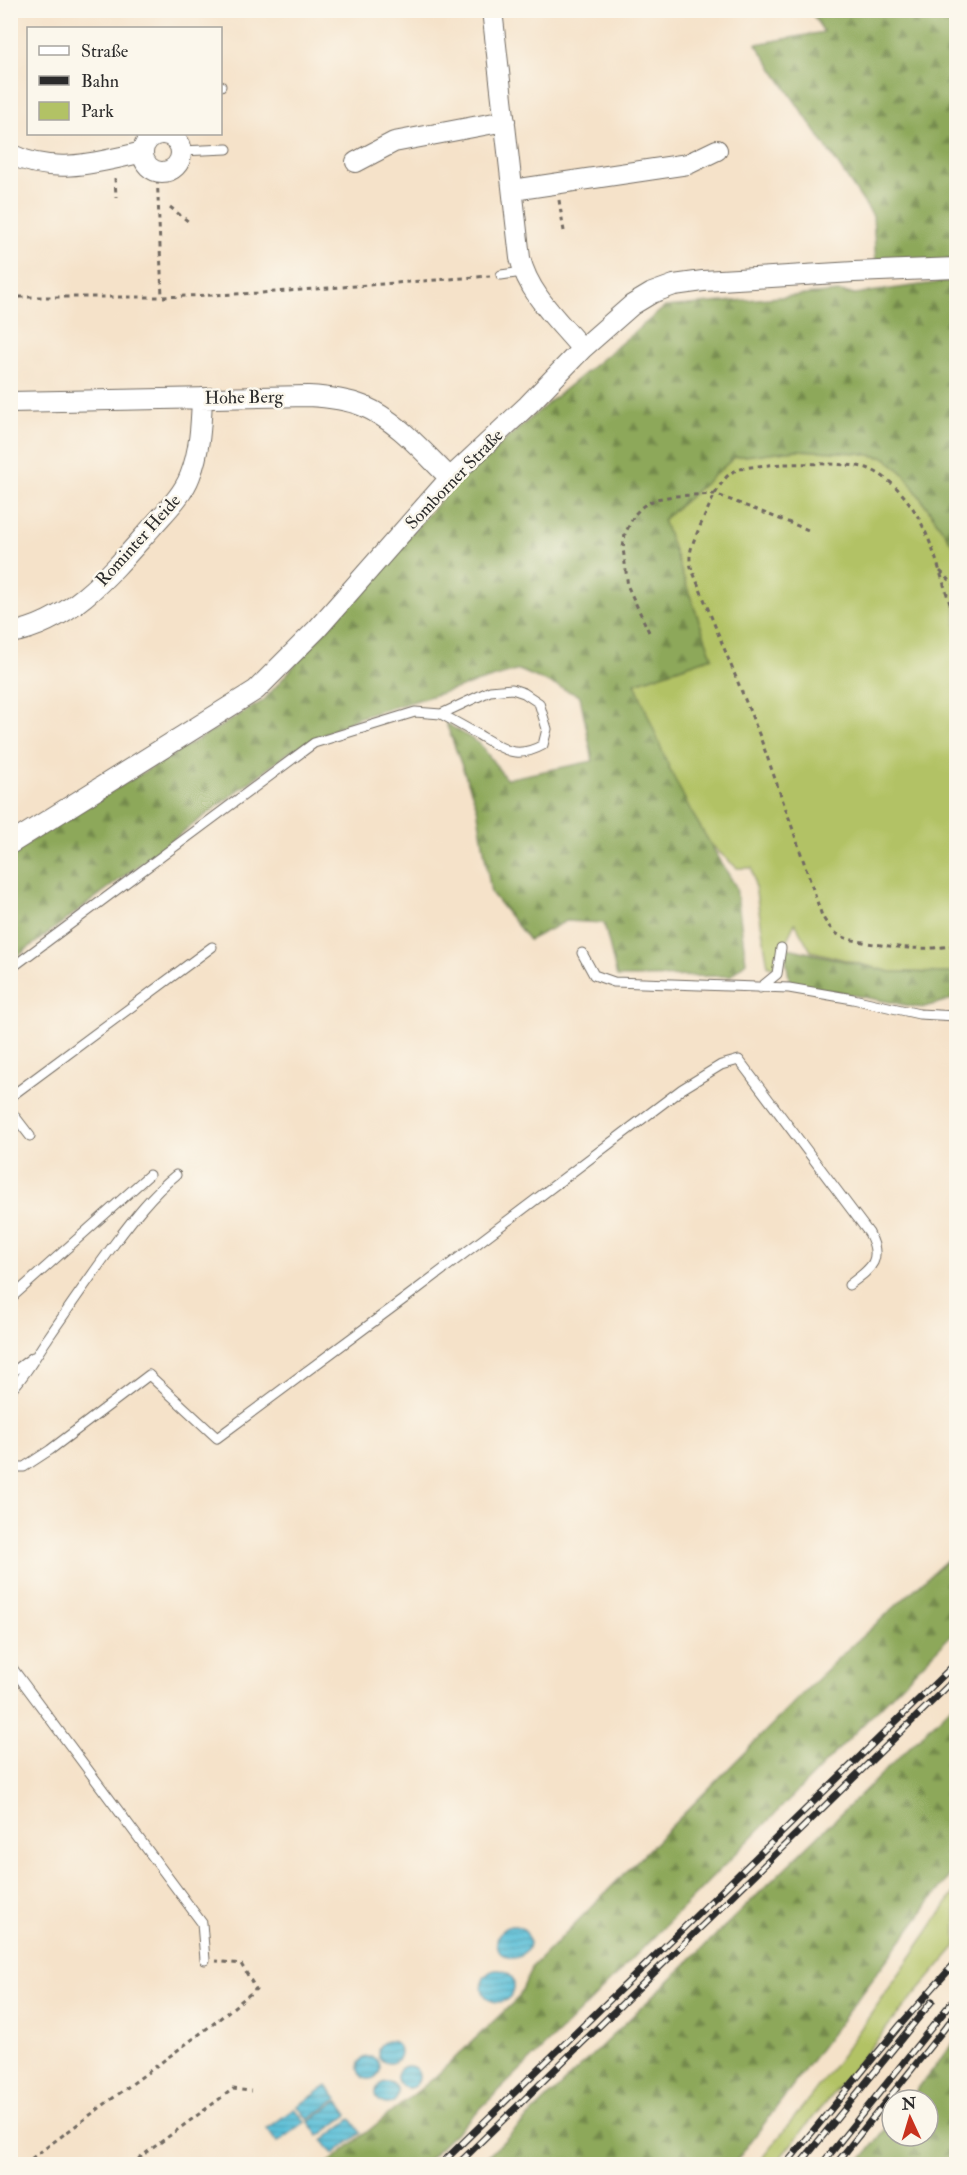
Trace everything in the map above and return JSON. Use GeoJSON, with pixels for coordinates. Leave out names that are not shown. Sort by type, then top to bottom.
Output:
{"type":"FeatureCollection","features":[{"type":"Feature","properties":{"kind":"street"},"geometry":{"type":"LineString","coordinates":[[492,10],[523,272],[534,292],[582,349]]}},
{"type":"Feature","properties":{"kind":"street"},"geometry":{"type":"LineString","coordinates":[[356,162],[394,142],[505,121]]}},
{"type":"Feature","properties":{"kind":"street"},"geometry":{"type":"LineString","coordinates":[[156,135],[166,135],[178,141],[179,161],[176,167],[168,171],[157,171],[146,163],[143,152],[147,142],[156,135]]}},
{"type":"Feature","properties":{"kind":"street"},"geometry":{"type":"LineString","coordinates":[[513,190],[688,164],[717,150]]}},
{"type":"Feature","properties":{"kind":"street"},"geometry":{"type":"LineString","coordinates":[[10,154],[27,162],[68,165],[90,164],[143,152]]}},
{"type":"Feature","properties":{"kind":"street","name":"Somborner Straße"},"geometry":{"type":"LineString","coordinates":[[10,844],[256,690],[317,629],[450,478],[528,405],[582,349],[632,305],[652,293],[674,285],[703,281],[957,268]]}},
{"type":"Feature","properties":{"kind":"street","name":"Hohe Berg"},"geometry":{"type":"LineString","coordinates":[[10,402],[308,396],[335,398],[362,405],[390,421],[450,478]]}},
{"type":"Feature","properties":{"kind":"street","name":"Rominter Heide"},"geometry":{"type":"LineString","coordinates":[[10,633],[49,621],[75,605],[126,557],[176,499],[190,477],[199,444],[202,398]]}},
{"type":"Feature","properties":{"kind":"lane"},"geometry":{"type":"LineString","coordinates":[[178,141],[227,148]]}},
{"type":"Feature","properties":{"kind":"lane"},"geometry":{"type":"LineString","coordinates":[[501,275],[523,272]]}},
{"type":"Feature","properties":{"kind":"lane"},"geometry":{"type":"LineString","coordinates":[[10,969],[314,743],[415,712],[441,714],[498,748],[518,753],[534,750],[543,745],[547,729],[539,703],[524,693],[512,689],[490,691],[441,714]]}},
{"type":"Feature","properties":{"kind":"lane"},"geometry":{"type":"LineString","coordinates":[[10,1097],[212,947]]}},
{"type":"Feature","properties":{"kind":"lane"},"geometry":{"type":"LineString","coordinates":[[760,988],[777,974],[781,948]]}},
{"type":"Feature","properties":{"kind":"lane"},"geometry":{"type":"LineString","coordinates":[[582,953],[594,975],[614,982],[789,988],[919,1014],[957,1016]]}},
{"type":"Feature","properties":{"kind":"lane"},"geometry":{"type":"LineString","coordinates":[[10,1467],[24,1467],[50,1450],[149,1375],[217,1438],[682,1089],[721,1065],[739,1060],[869,1233],[876,1246],[875,1257],[868,1270],[849,1285]]}},
{"type":"Feature","properties":{"kind":"lane"},"geometry":{"type":"LineString","coordinates":[[10,1110],[30,1136]]}},
{"type":"Feature","properties":{"kind":"lane"},"geometry":{"type":"LineString","coordinates":[[10,1299],[149,1175]]}},
{"type":"Feature","properties":{"kind":"lane"},"geometry":{"type":"LineString","coordinates":[[10,1391],[21,1381],[36,1354],[88,1278],[135,1217],[162,1186],[176,1175]]}},
{"type":"Feature","properties":{"kind":"lane"},"geometry":{"type":"LineString","coordinates":[[10,1374],[36,1354]]}},
{"type":"Feature","properties":{"kind":"lane"},"geometry":{"type":"LineString","coordinates":[[10,1665],[202,1923],[205,1960]]}},
{"type":"Feature","properties":{"kind":"path"},"geometry":{"type":"LineString","coordinates":[[157,171],[162,297]]}},
{"type":"Feature","properties":{"kind":"path"},"geometry":{"type":"LineString","coordinates":[[556,184],[564,231]]}},
{"type":"Feature","properties":{"kind":"path"},"geometry":{"type":"LineString","coordinates":[[170,207],[189,222]]}},
{"type":"Feature","properties":{"kind":"path"},"geometry":{"type":"LineString","coordinates":[[10,297],[162,297],[261,293],[484,276]]}},
{"type":"Feature","properties":{"kind":"path"},"geometry":{"type":"LineString","coordinates":[[957,621],[928,537],[913,509],[892,484],[880,474],[865,467],[834,464],[750,466],[730,473],[715,494],[688,558],[759,734],[822,916],[830,928],[841,936],[853,940],[904,949],[918,950],[957,945]]}},
{"type":"Feature","properties":{"kind":"path"},"geometry":{"type":"LineString","coordinates":[[649,632],[628,587],[623,548],[629,525],[639,511],[657,498],[715,494],[811,531]]}},
{"type":"Feature","properties":{"kind":"path"},"geometry":{"type":"LineString","coordinates":[[940,571],[957,585]]}},
{"type":"Feature","properties":{"kind":"path"},"geometry":{"type":"LineString","coordinates":[[24,2164],[213,2024],[256,1989],[241,1964],[205,1960]]}},
{"type":"Feature","properties":{"kind":"path"},"geometry":{"type":"LineString","coordinates":[[131,2164],[233,2089],[251,2091]]}},
{"type":"Feature","properties":{"kind":"green space"},"geometry":{"type":"Polygon","coordinates":[[[810,11],[956,11],[956,261],[876,265],[873,216],[756,44],[824,32],[810,11]]]}},
{"type":"Feature","properties":{"kind":"green space"},"geometry":{"type":"Polygon","coordinates":[[[956,280],[956,549],[904,474],[886,458],[859,453],[796,450],[735,457],[663,520],[712,657],[635,683],[670,770],[692,813],[736,887],[746,962],[730,976],[617,977],[604,923],[566,921],[529,940],[491,893],[477,807],[446,723],[480,744],[506,779],[593,761],[580,696],[519,670],[357,718],[291,751],[11,961],[11,855],[45,831],[263,701],[454,485],[547,404],[665,307],[839,292],[855,294],[956,280]]]}},
{"type":"Feature","properties":{"kind":"green space"},"geometry":{"type":"Polygon","coordinates":[[[796,450],[859,453],[886,458],[904,474],[956,549],[956,971],[952,973],[891,972],[811,951],[795,923],[774,967],[768,966],[752,868],[737,868],[710,843],[698,826],[677,787],[635,683],[712,657],[663,520],[735,457],[796,450]]]}},
{"type":"Feature","properties":{"kind":"green space"},"geometry":{"type":"Polygon","coordinates":[[[784,947],[891,972],[952,973],[956,971],[956,998],[921,1008],[790,983],[784,947]]]}},
{"type":"Feature","properties":{"kind":"green space"},"geometry":{"type":"Polygon","coordinates":[[[956,1552],[956,1630],[572,2020],[423,2164],[327,2164],[434,2078],[519,1997],[532,1967],[838,1658],[956,1552]]]}},
{"type":"Feature","properties":{"kind":"green space"},"geometry":{"type":"Polygon","coordinates":[[[956,1702],[956,1867],[734,2164],[480,2164],[956,1702]]]}},
{"type":"Feature","properties":{"kind":"green space"},"geometry":{"type":"Polygon","coordinates":[[[956,1890],[956,1946],[775,2164],[757,2164],[860,2030],[956,1890]]]}},
{"type":"Feature","properties":{"kind":"green space"},"geometry":{"type":"Polygon","coordinates":[[[956,2039],[956,2164],[858,2164],[880,2136],[880,2148],[940,2148],[940,2088],[918,2088],[956,2039]]]}},
{"type":"Feature","properties":{"kind":"water"},"geometry":{"type":"Polygon","coordinates":[[[513,1926],[524,1931],[529,1942],[524,1953],[513,1958],[502,1953],[497,1942],[502,1931],[513,1926]]]}},
{"type":"Feature","properties":{"kind":"water"},"geometry":{"type":"Polygon","coordinates":[[[498,1970],[509,1975],[514,1986],[509,1997],[498,2002],[487,1997],[482,1986],[487,1975],[498,1970]]]}},
{"type":"Feature","properties":{"kind":"water"},"geometry":{"type":"Polygon","coordinates":[[[389,2041],[397,2044],[400,2052],[397,2060],[389,2063],[381,2060],[378,2052],[381,2044],[389,2041]]]}},
{"type":"Feature","properties":{"kind":"water"},"geometry":{"type":"Polygon","coordinates":[[[369,2057],[377,2060],[380,2068],[377,2076],[369,2079],[361,2076],[358,2068],[361,2060],[369,2057]]]}},
{"type":"Feature","properties":{"kind":"water"},"geometry":{"type":"Polygon","coordinates":[[[408,2066],[416,2069],[419,2077],[416,2085],[408,2088],[400,2085],[397,2077],[400,2069],[408,2066]]]}},
{"type":"Feature","properties":{"kind":"water"},"geometry":{"type":"Polygon","coordinates":[[[387,2082],[395,2085],[398,2093],[395,2101],[387,2104],[379,2101],[376,2093],[379,2085],[387,2082]]]}},
{"type":"Feature","properties":{"kind":"water"},"geometry":{"type":"Polygon","coordinates":[[[327,2086],[337,2099],[308,2120],[298,2106],[327,2086]]]}},
{"type":"Feature","properties":{"kind":"water"},"geometry":{"type":"Polygon","coordinates":[[[338,2101],[348,2115],[319,2136],[309,2122],[338,2101]]]}},
{"type":"Feature","properties":{"kind":"water"},"geometry":{"type":"Polygon","coordinates":[[[295,2108],[305,2122],[277,2143],[267,2129],[295,2108]]]}},
{"type":"Feature","properties":{"kind":"water"},"geometry":{"type":"Polygon","coordinates":[[[351,2119],[361,2133],[333,2154],[323,2141],[351,2119]]]}},
{"type":"Feature","properties":{"kind":"railway"},"geometry":{"type":"LineString","coordinates":[[441,2164],[956,1663]]}},
{"type":"Feature","properties":{"kind":"railway"},"geometry":{"type":"LineString","coordinates":[[458,2164],[956,1678]]}},
{"type":"Feature","properties":{"kind":"railway"},"geometry":{"type":"LineString","coordinates":[[786,2164],[901,2024],[956,1962]]}},
{"type":"Feature","properties":{"kind":"railway"},"geometry":{"type":"LineString","coordinates":[[822,2164],[956,1997]]}},
{"type":"Feature","properties":{"kind":"railway"},"geometry":{"type":"LineString","coordinates":[[800,2164],[932,2001]]}},
{"type":"Feature","properties":{"kind":"railway"},"geometry":{"type":"LineString","coordinates":[[836,2164],[956,2014]]}}]}
